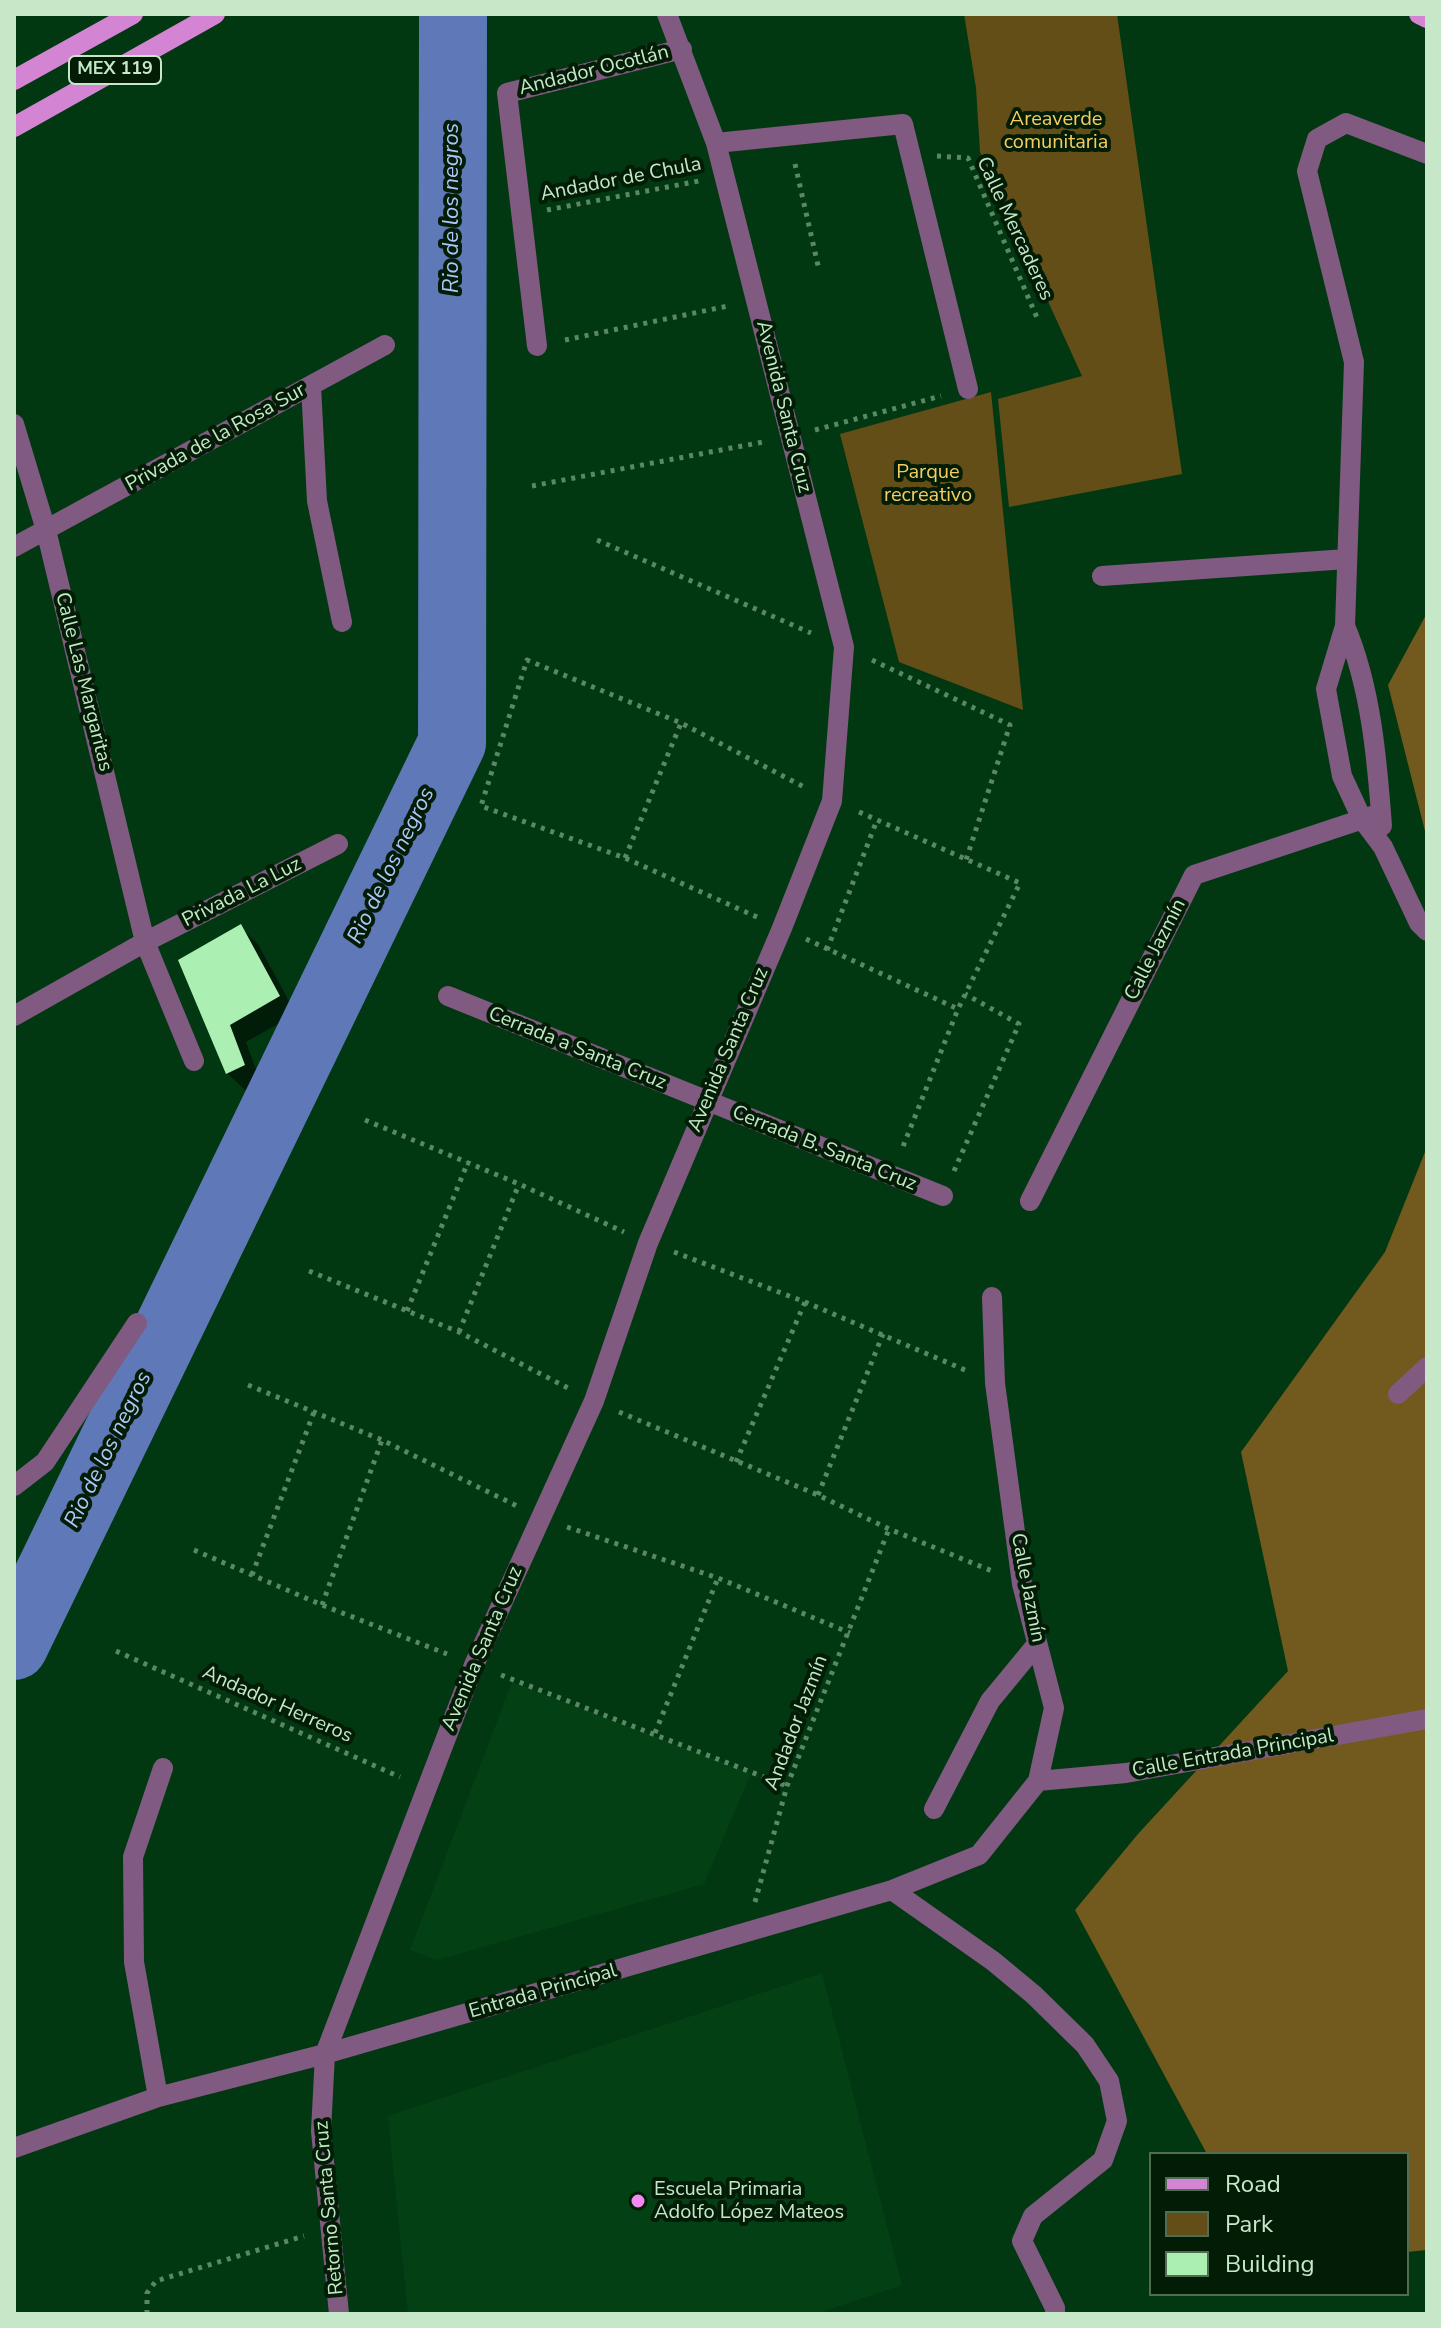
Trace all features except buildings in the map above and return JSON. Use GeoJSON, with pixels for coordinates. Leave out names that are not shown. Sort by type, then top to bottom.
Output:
{"type":"FeatureCollection","features":[{"type":"Feature","properties":{"kind":"main road","name":"MEX 119"},"geometry":{"type":"LineString","coordinates":[[14,80],[133,14]]}},
{"type":"Feature","properties":{"kind":"main road","name":"MEX 119"},"geometry":{"type":"LineString","coordinates":[[14,127],[215,14]]}},
{"type":"Feature","properties":{"kind":"main road"},"geometry":{"type":"LineString","coordinates":[[1419,14],[1427,18]]}},
{"type":"Feature","properties":{"kind":"street","name":"Avenida Santa Cruz"},"geometry":{"type":"LineString","coordinates":[[325,2054],[474,1665],[594,1401],[648,1243],[782,928],[832,801],[844,647],[716,143],[667,14]]}},
{"type":"Feature","properties":{"kind":"street","name":"Andador Ocotlán"},"geometry":{"type":"LineString","coordinates":[[523,215],[507,93],[682,49]]}},
{"type":"Feature","properties":{"kind":"street"},"geometry":{"type":"LineString","coordinates":[[1427,154],[1346,123],[1317,139],[1307,171],[1354,362],[1345,626],[1326,689],[1342,776],[1371,816],[1419,923],[1427,931]]}},
{"type":"Feature","properties":{"kind":"street"},"geometry":{"type":"LineString","coordinates":[[716,143],[903,124],[968,389]]}},
{"type":"Feature","properties":{"kind":"street"},"geometry":{"type":"LineString","coordinates":[[523,215],[537,346]]}},
{"type":"Feature","properties":{"kind":"street","name":"Privada de la Rosa Sur"},"geometry":{"type":"LineString","coordinates":[[14,547],[385,345]]}},
{"type":"Feature","properties":{"kind":"street"},"geometry":{"type":"LineString","coordinates":[[311,386],[317,501],[342,622]]}},
{"type":"Feature","properties":{"kind":"street","name":"Calle Las Margaritas"},"geometry":{"type":"LineString","coordinates":[[14,424],[46,530],[145,942],[194,1061]]}},
{"type":"Feature","properties":{"kind":"street"},"geometry":{"type":"LineString","coordinates":[[1102,576],[1347,559]]}},
{"type":"Feature","properties":{"kind":"street"},"geometry":{"type":"LineString","coordinates":[[1345,626],[1355,651],[1368,707],[1371,816]]}},
{"type":"Feature","properties":{"kind":"street"},"geometry":{"type":"LineString","coordinates":[[1331,713],[1368,707]]}},
{"type":"Feature","properties":{"kind":"street","name":"Calle Jazmín"},"geometry":{"type":"LineString","coordinates":[[1030,1201],[1194,875],[1371,816]]}},
{"type":"Feature","properties":{"kind":"street","name":"Privada La Luz"},"geometry":{"type":"LineString","coordinates":[[14,1016],[145,942],[338,844]]}},
{"type":"Feature","properties":{"kind":"street","name":"Cerrada a Santa Cruz"},"geometry":{"type":"LineString","coordinates":[[448,996],[706,1102]]}},
{"type":"Feature","properties":{"kind":"street","name":"Cerrada B. Santa Cruz"},"geometry":{"type":"LineString","coordinates":[[706,1102],[943,1196]]}},
{"type":"Feature","properties":{"kind":"street","name":"Calle Jazmín"},"geometry":{"type":"LineString","coordinates":[[992,1297],[995,1383],[1022,1584],[1054,1708],[1038,1781]]}},
{"type":"Feature","properties":{"kind":"street"},"geometry":{"type":"LineString","coordinates":[[14,1486],[45,1462],[137,1323]]}},
{"type":"Feature","properties":{"kind":"street"},"geometry":{"type":"LineString","coordinates":[[1398,1394],[1427,1367]]}},
{"type":"Feature","properties":{"kind":"street"},"geometry":{"type":"LineString","coordinates":[[934,1809],[990,1701],[1037,1644]]}},
{"type":"Feature","properties":{"kind":"street","name":"Calle Entrada Principal"},"geometry":{"type":"LineString","coordinates":[[1038,1781],[1126,1773],[1427,1719]]}},
{"type":"Feature","properties":{"kind":"street"},"geometry":{"type":"LineString","coordinates":[[158,2097],[134,1962],[133,1857],[163,1768]]}},
{"type":"Feature","properties":{"kind":"street","name":"Entrada Principal"},"geometry":{"type":"LineString","coordinates":[[14,2148],[158,2097],[325,2054],[892,1890],[979,1855],[1038,1781]]}},
{"type":"Feature","properties":{"kind":"street"},"geometry":{"type":"LineString","coordinates":[[892,1890],[993,1961],[1034,1995],[1085,2045],[1109,2081],[1117,2121],[1103,2160],[1033,2216],[1022,2241],[1055,2308],[1055,2314]]}},
{"type":"Feature","properties":{"kind":"street","name":"Retorno Santa Cruz"},"geometry":{"type":"LineString","coordinates":[[325,2054],[321,2131],[339,2314]]}},
{"type":"Feature","properties":{"kind":"path"},"geometry":{"type":"LineString","coordinates":[[788,136],[819,270]]}},
{"type":"Feature","properties":{"kind":"path","name":"Calle Mercaderes"},"geometry":{"type":"LineString","coordinates":[[909,154],[968,158],[1038,320]]}},
{"type":"Feature","properties":{"kind":"path","name":"Andador de Chula"},"geometry":{"type":"LineString","coordinates":[[523,215],[725,176]]}},
{"type":"Feature","properties":{"kind":"path"},"geometry":{"type":"LineString","coordinates":[[537,346],[756,301]]}},
{"type":"Feature","properties":{"kind":"path"},"geometry":{"type":"LineString","coordinates":[[532,486],[791,437],[968,389]]}},
{"type":"Feature","properties":{"kind":"path"},"geometry":{"type":"LineString","coordinates":[[597,540],[844,647],[1010,725],[966,860]]}},
{"type":"Feature","properties":{"kind":"path"},"geometry":{"type":"LineString","coordinates":[[892,1176],[958,1009],[1020,883],[832,801],[681,723],[527,660],[481,806],[625,858],[958,1009]]}},
{"type":"Feature","properties":{"kind":"path"},"geometry":{"type":"LineString","coordinates":[[625,858],[681,723]]}},
{"type":"Feature","properties":{"kind":"path"},"geometry":{"type":"LineString","coordinates":[[827,950],[877,820]]}},
{"type":"Feature","properties":{"kind":"path"},"geometry":{"type":"LineString","coordinates":[[943,1196],[1019,1024],[965,994]]}},
{"type":"Feature","properties":{"kind":"path"},"geometry":{"type":"LineString","coordinates":[[365,1120],[519,1184],[648,1243],[805,1302],[995,1383]]}},
{"type":"Feature","properties":{"kind":"path"},"geometry":{"type":"LineString","coordinates":[[407,1311],[468,1162]]}},
{"type":"Feature","properties":{"kind":"path"},"geometry":{"type":"LineString","coordinates":[[459,1332],[519,1184]]}},
{"type":"Feature","properties":{"kind":"path"},"geometry":{"type":"LineString","coordinates":[[309,1271],[459,1332],[594,1401],[1022,1584]]}},
{"type":"Feature","properties":{"kind":"path"},"geometry":{"type":"LineString","coordinates":[[736,1462],[805,1302]]}},
{"type":"Feature","properties":{"kind":"path"},"geometry":{"type":"LineString","coordinates":[[818,1495],[883,1334]]}},
{"type":"Feature","properties":{"kind":"path"},"geometry":{"type":"LineString","coordinates":[[248,1385],[382,1440],[540,1518],[718,1578],[850,1633]]}},
{"type":"Feature","properties":{"kind":"path"},"geometry":{"type":"LineString","coordinates":[[252,1575],[314,1412]]}},
{"type":"Feature","properties":{"kind":"path"},"geometry":{"type":"LineString","coordinates":[[322,1605],[382,1440]]}},
{"type":"Feature","properties":{"kind":"path","name":"Andador Jazmín"},"geometry":{"type":"LineString","coordinates":[[747,1933],[787,1786],[889,1529]]}},
{"type":"Feature","properties":{"kind":"path"},"geometry":{"type":"LineString","coordinates":[[194,1550],[322,1605],[787,1786]]}},
{"type":"Feature","properties":{"kind":"path"},"geometry":{"type":"LineString","coordinates":[[655,1733],[718,1578]]}},
{"type":"Feature","properties":{"kind":"path","name":"Andador Herreros"},"geometry":{"type":"LineString","coordinates":[[116,1651],[426,1788]]}},
{"type":"Feature","properties":{"kind":"path"},"geometry":{"type":"LineString","coordinates":[[147,2314],[147,2293],[156,2281],[330,2228]]}},
{"type":"Feature","properties":{"kind":"shaded area"},"geometry":{"type":"Polygon","coordinates":[[[1427,613],[1427,839],[1388,685],[1427,613]]]}},
{"type":"Feature","properties":{"kind":"shaded area"},"geometry":{"type":"Polygon","coordinates":[[[1427,1147],[1427,2250],[1409,2252],[1409,2152],[1206,2152],[1075,1910],[1138,1834],[1288,1671],[1241,1452],[1385,1252],[1427,1147]]]}},
{"type":"Feature","properties":{"kind":"shaded area"},"geometry":{"type":"Polygon","coordinates":[[[512,1682],[751,1773],[704,1884],[437,1960],[410,1950],[512,1682]]]}},
{"type":"Feature","properties":{"kind":"shaded area","name":"Escuela Primaria Adolfo López Mateos"},"geometry":{"type":"Polygon","coordinates":[[[822,1973],[902,2285],[815,2314],[408,2314],[388,2116],[822,1973]]]}},
{"type":"Feature","properties":{"kind":"green space","name":"Areaverde comunitaria"},"geometry":{"type":"Polygon","coordinates":[[[964,14],[1117,14],[1182,474],[1009,507],[998,399],[1082,376],[980,152],[976,88],[964,14]]]}},
{"type":"Feature","properties":{"kind":"green space","name":"Parque recreativo"},"geometry":{"type":"Polygon","coordinates":[[[991,392],[1023,710],[899,662],[840,434],[991,392]]]}},
{"type":"Feature","properties":{"kind":"waterway","name":"Rio de los negros"},"geometry":{"type":"LineString","coordinates":[[14,1646],[452,743],[453,14]]}},
{"type":"Feature","properties":{"kind":"place","name":"Escuela Primaria Adolfo López Mateos"},"geometry":{"type":"Point","coordinates":[638,2201]}}]}
